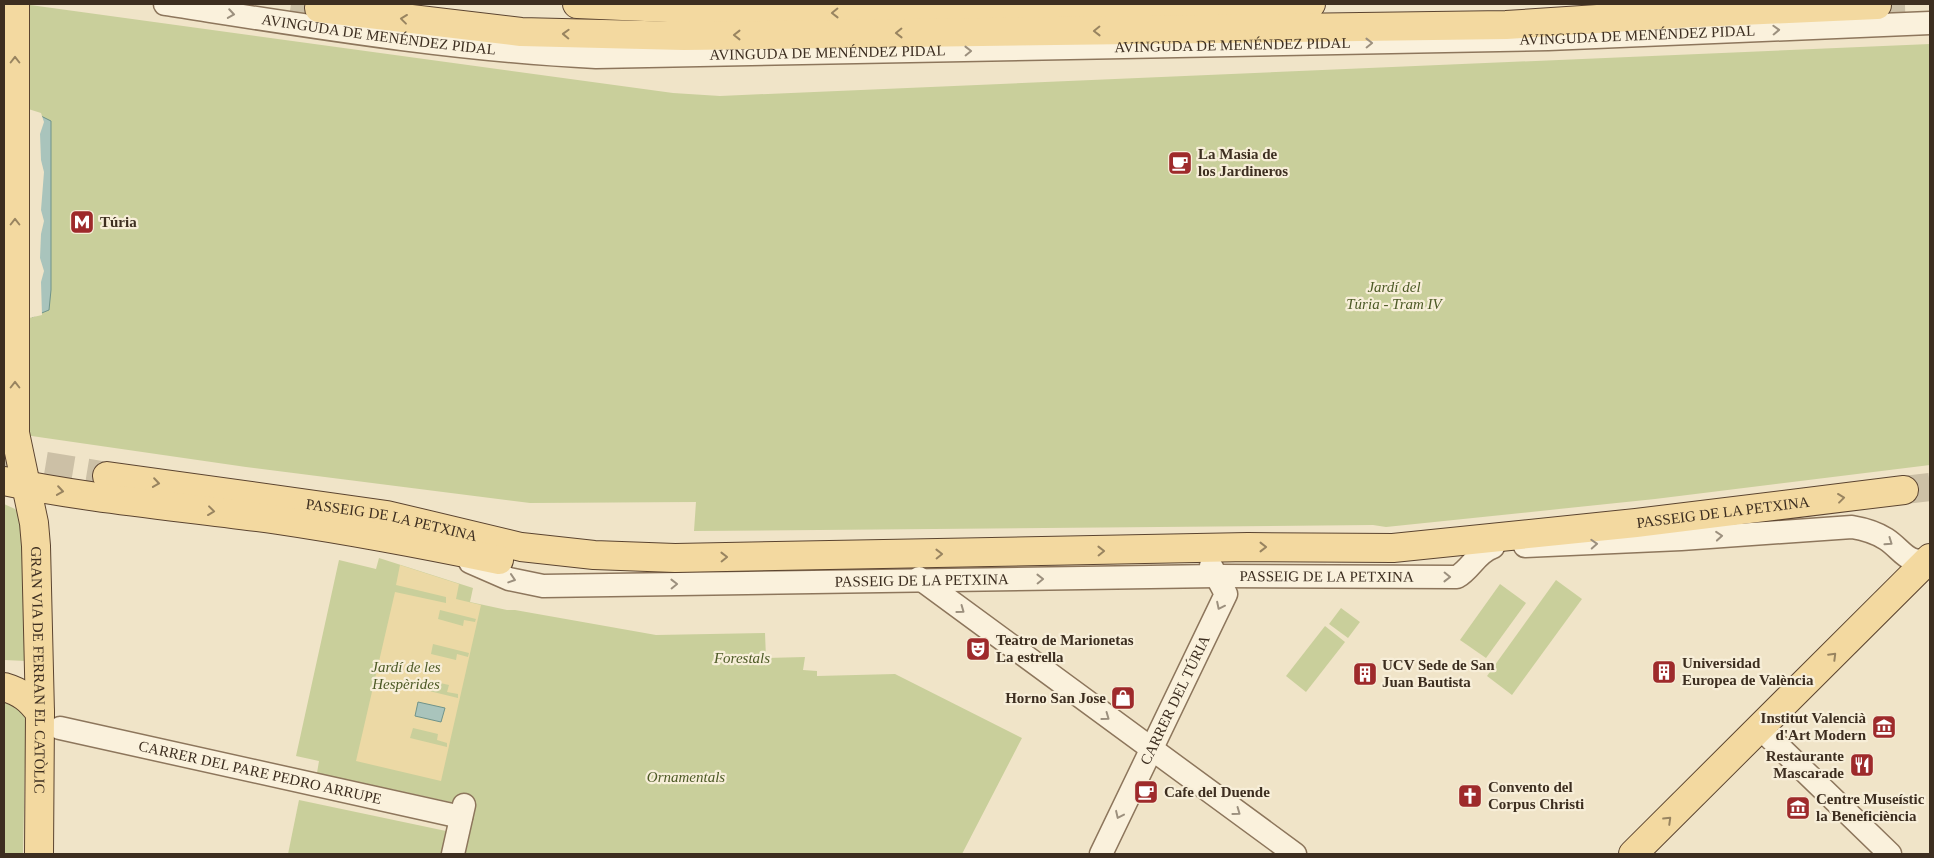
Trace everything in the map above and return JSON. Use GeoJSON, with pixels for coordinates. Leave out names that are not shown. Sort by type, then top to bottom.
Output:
{"type":"FeatureCollection","features":[{"type":"Feature","properties":{"kind":"main road","name":"GRAN VIA DE FERRAN EL CATÒLIC"},"geometry":{"type":"LineString","coordinates":[[15,4],[15,483],[34,522],[50,721],[39,854]]}},
{"type":"Feature","properties":{"kind":"main road","name":"AVINGUDA DE MENÉNDEZ PIDAL"},"geometry":{"type":"LineString","coordinates":[[577,4],[689,7],[801,14],[1181,23],[1506,25],[1674,14],[1877,5]]}},
{"type":"Feature","properties":{"kind":"main road","name":"AVINGUDA DE MENÉNDEZ PIDAL"},"geometry":{"type":"LineString","coordinates":[[319,8],[521,32],[684,36],[1181,23],[1252,8],[1311,4]]}},
{"type":"Feature","properties":{"kind":"main road","name":"AVINGUDA DE MENÉNDEZ PIDAL"},"geometry":{"type":"LineString","coordinates":[[1252,8],[1365,15],[1505,12],[1674,14]]}},
{"type":"Feature","properties":{"kind":"main road","name":"PASSEIG DE LA PETXINA"},"geometry":{"type":"LineString","coordinates":[[107,476],[387,515],[521,547],[586,554],[675,558],[1199,549],[1393,548],[1636,524],[1904,490]]}},
{"type":"Feature","properties":{"kind":"main road","name":"PASSEIG DE LA PETXINA"},"geometry":{"type":"LineString","coordinates":[[15,483],[279,520],[431,545],[517,563],[571,567],[675,558]]}},
{"type":"Feature","properties":{"kind":"main road"},"geometry":{"type":"LineString","coordinates":[[1633,854],[1761,729],[1930,559]]}},
{"type":"Feature","properties":{"kind":"main road"},"geometry":{"type":"LineString","coordinates":[[4,687],[18,691],[31,700],[50,721]]}},
{"type":"Feature","properties":{"kind":"street","name":"AVINGUDA DE MENÉNDEZ PIDAL"},"geometry":{"type":"LineString","coordinates":[[166,4],[335,30],[535,54],[655,57],[1181,23],[1548,39],[1930,23]]}},
{"type":"Feature","properties":{"kind":"street"},"geometry":{"type":"LineString","coordinates":[[684,36],[689,24],[689,7]]}},
{"type":"Feature","properties":{"kind":"street","name":"AVINGUDA DE MENÉNDEZ PIDAL"},"geometry":{"type":"LineString","coordinates":[[535,54],[664,49],[679,43],[684,36]]}},
{"type":"Feature","properties":{"kind":"street","name":"PASSEIG DE LA PETXINA"},"geometry":{"type":"LineString","coordinates":[[1393,548],[1493,547],[1681,539],[1852,527],[1868,530],[1886,539],[1910,559],[1920,562],[1930,559]]}},
{"type":"Feature","properties":{"kind":"street","name":"PASSEIG DE LA PETXINA"},"geometry":{"type":"LineString","coordinates":[[348,532],[462,560],[509,579],[543,586],[1217,576],[1457,577],[1468,569],[1483,552],[1493,547]]}},
{"type":"Feature","properties":{"kind":"street","name":"CARRER DEL TÚRIA"},"geometry":{"type":"LineString","coordinates":[[1101,854],[1226,594],[1217,576],[1199,549]]}},
{"type":"Feature","properties":{"kind":"street"},"geometry":{"type":"LineString","coordinates":[[898,555],[921,580],[1150,750],[1295,854]]}},
{"type":"Feature","properties":{"kind":"street","name":"CARRER DEL PARE PEDRO ARRUPE"},"geometry":{"type":"LineString","coordinates":[[50,721],[462,811],[453,854]]}},
{"type":"Feature","properties":{"kind":"street"},"geometry":{"type":"LineString","coordinates":[[1761,729],[1890,854]]}},
{"type":"Feature","properties":{"kind":"green space","name":"Jardí del Túria - Tram IV"},"geometry":{"type":"Polygon","coordinates":[[[23,4],[673,93],[720,96],[1930,44],[1930,465],[1655,499],[1386,527],[1373,525],[694,531],[696,502],[530,503],[246,467],[4,432],[23,4]]]}},
{"type":"Feature","properties":{"kind":"green space"},"geometry":{"type":"Polygon","coordinates":[[[4,504],[15,509],[23,520],[26,661],[4,660],[4,504]]]}},
{"type":"Feature","properties":{"kind":"green space"},"geometry":{"type":"Polygon","coordinates":[[[379,558],[473,588],[470,602],[507,610],[656,635],[765,633],[766,658],[805,657],[803,670],[817,671],[817,676],[895,674],[1022,738],[962,854],[459,854],[469,806],[317,773],[319,761],[296,756],[339,560],[376,569],[379,558]]]}},
{"type":"Feature","properties":{"kind":"green space"},"geometry":{"type":"Polygon","coordinates":[[[1556,580],[1582,599],[1512,695],[1487,676],[1556,580]]]}},
{"type":"Feature","properties":{"kind":"green space"},"geometry":{"type":"Polygon","coordinates":[[[1500,584],[1526,603],[1486,658],[1460,640],[1500,584]]]}},
{"type":"Feature","properties":{"kind":"green space"},"geometry":{"type":"Polygon","coordinates":[[[1341,608],[1360,622],[1348,638],[1329,624],[1341,608]]]}},
{"type":"Feature","properties":{"kind":"green space"},"geometry":{"type":"Polygon","coordinates":[[[1325,626],[1345,642],[1306,692],[1286,676],[1325,626]]]}},
{"type":"Feature","properties":{"kind":"green space"},"geometry":{"type":"Polygon","coordinates":[[[4,694],[26,713],[23,854],[4,854],[4,694]]]}},
{"type":"Feature","properties":{"kind":"green space"},"geometry":{"type":"Polygon","coordinates":[[[299,800],[446,831],[441,854],[288,854],[299,800]]]}},
{"type":"Feature","properties":{"kind":"sand"},"geometry":{"type":"Polygon","coordinates":[[[400,565],[459,584],[456,599],[481,605],[441,781],[356,761],[395,592],[446,603],[446,597],[396,585],[400,565]],[[440,610],[438,619],[463,626],[464,620],[475,622],[476,619],[440,610]],[[433,644],[431,654],[456,660],[457,654],[468,657],[469,653],[433,644]],[[423,679],[421,689],[458,698],[458,694],[447,692],[449,685],[423,679]],[[413,728],[410,738],[447,747],[447,743],[437,740],[438,734],[413,728]]]}},
{"type":"Feature","properties":{"kind":"water"},"geometry":{"type":"Polygon","coordinates":[[[39,115],[51,121],[51,290],[49,310],[32,317],[39,115]]]}},
{"type":"Feature","properties":{"kind":"water"},"geometry":{"type":"Polygon","coordinates":[[[418,702],[445,708],[441,722],[415,716],[418,702]]]}},
{"type":"Feature","properties":{"kind":"pier"},"geometry":{"type":"Polygon","coordinates":[[[22,107],[41,113],[44,122],[40,134],[41,160],[44,172],[41,210],[44,221],[41,234],[40,258],[44,271],[41,282],[42,315],[12,322],[22,107]]]}},
{"type":"Feature","properties":{"kind":"tunnel"},"geometry":{"type":"LineString","coordinates":[[291,4],[319,8]]}},
{"type":"Feature","properties":{"kind":"tunnel"},"geometry":{"type":"LineString","coordinates":[[1877,5],[1915,4]]}},
{"type":"Feature","properties":{"kind":"tunnel"},"geometry":{"type":"LineString","coordinates":[[4,459],[107,476]]}},
{"type":"Feature","properties":{"kind":"tunnel"},"geometry":{"type":"LineString","coordinates":[[1904,490],[1930,487]]}},
{"type":"Feature","properties":{"kind":"place","name":"La Masia de los Jardineros"},"geometry":{"type":"Point","coordinates":[1180,163]}},
{"type":"Feature","properties":{"kind":"place","name":"Túria"},"geometry":{"type":"Point","coordinates":[82,222]}},
{"type":"Feature","properties":{"kind":"place","name":"Teatro de Marionetas La estrella"},"geometry":{"type":"Point","coordinates":[978,649]}},
{"type":"Feature","properties":{"kind":"place","name":"Universidad Europea de València"},"geometry":{"type":"Point","coordinates":[1664,672]}},
{"type":"Feature","properties":{"kind":"place","name":"UCV Sede de San Juan Bautista"},"geometry":{"type":"Point","coordinates":[1365,674]}},
{"type":"Feature","properties":{"kind":"place","name":"Horno San Jose"},"geometry":{"type":"Point","coordinates":[1123,698]}},
{"type":"Feature","properties":{"kind":"place","name":"Institut Valencià d'Art Modern"},"geometry":{"type":"Point","coordinates":[1884,727]}},
{"type":"Feature","properties":{"kind":"place","name":"Restaurante Mascarade"},"geometry":{"type":"Point","coordinates":[1862,765]}},
{"type":"Feature","properties":{"kind":"place","name":"Cafe del Duende"},"geometry":{"type":"Point","coordinates":[1146,792]}},
{"type":"Feature","properties":{"kind":"place","name":"Convento del Corpus Christi"},"geometry":{"type":"Point","coordinates":[1470,796]}},
{"type":"Feature","properties":{"kind":"place","name":"Centre Museístic la Beneficiència"},"geometry":{"type":"Point","coordinates":[1798,808]}},
{"type":"Feature","properties":{"kind":"park label","name":"Forestals"},"geometry":{"type":"Point","coordinates":[742,658]}},
{"type":"Feature","properties":{"kind":"park label","name":"Jardí de les Hespèrides"},"geometry":{"type":"Point","coordinates":[406,676]}},
{"type":"Feature","properties":{"kind":"park label","name":"Ornamentals"},"geometry":{"type":"Point","coordinates":[686,777]}}]}
